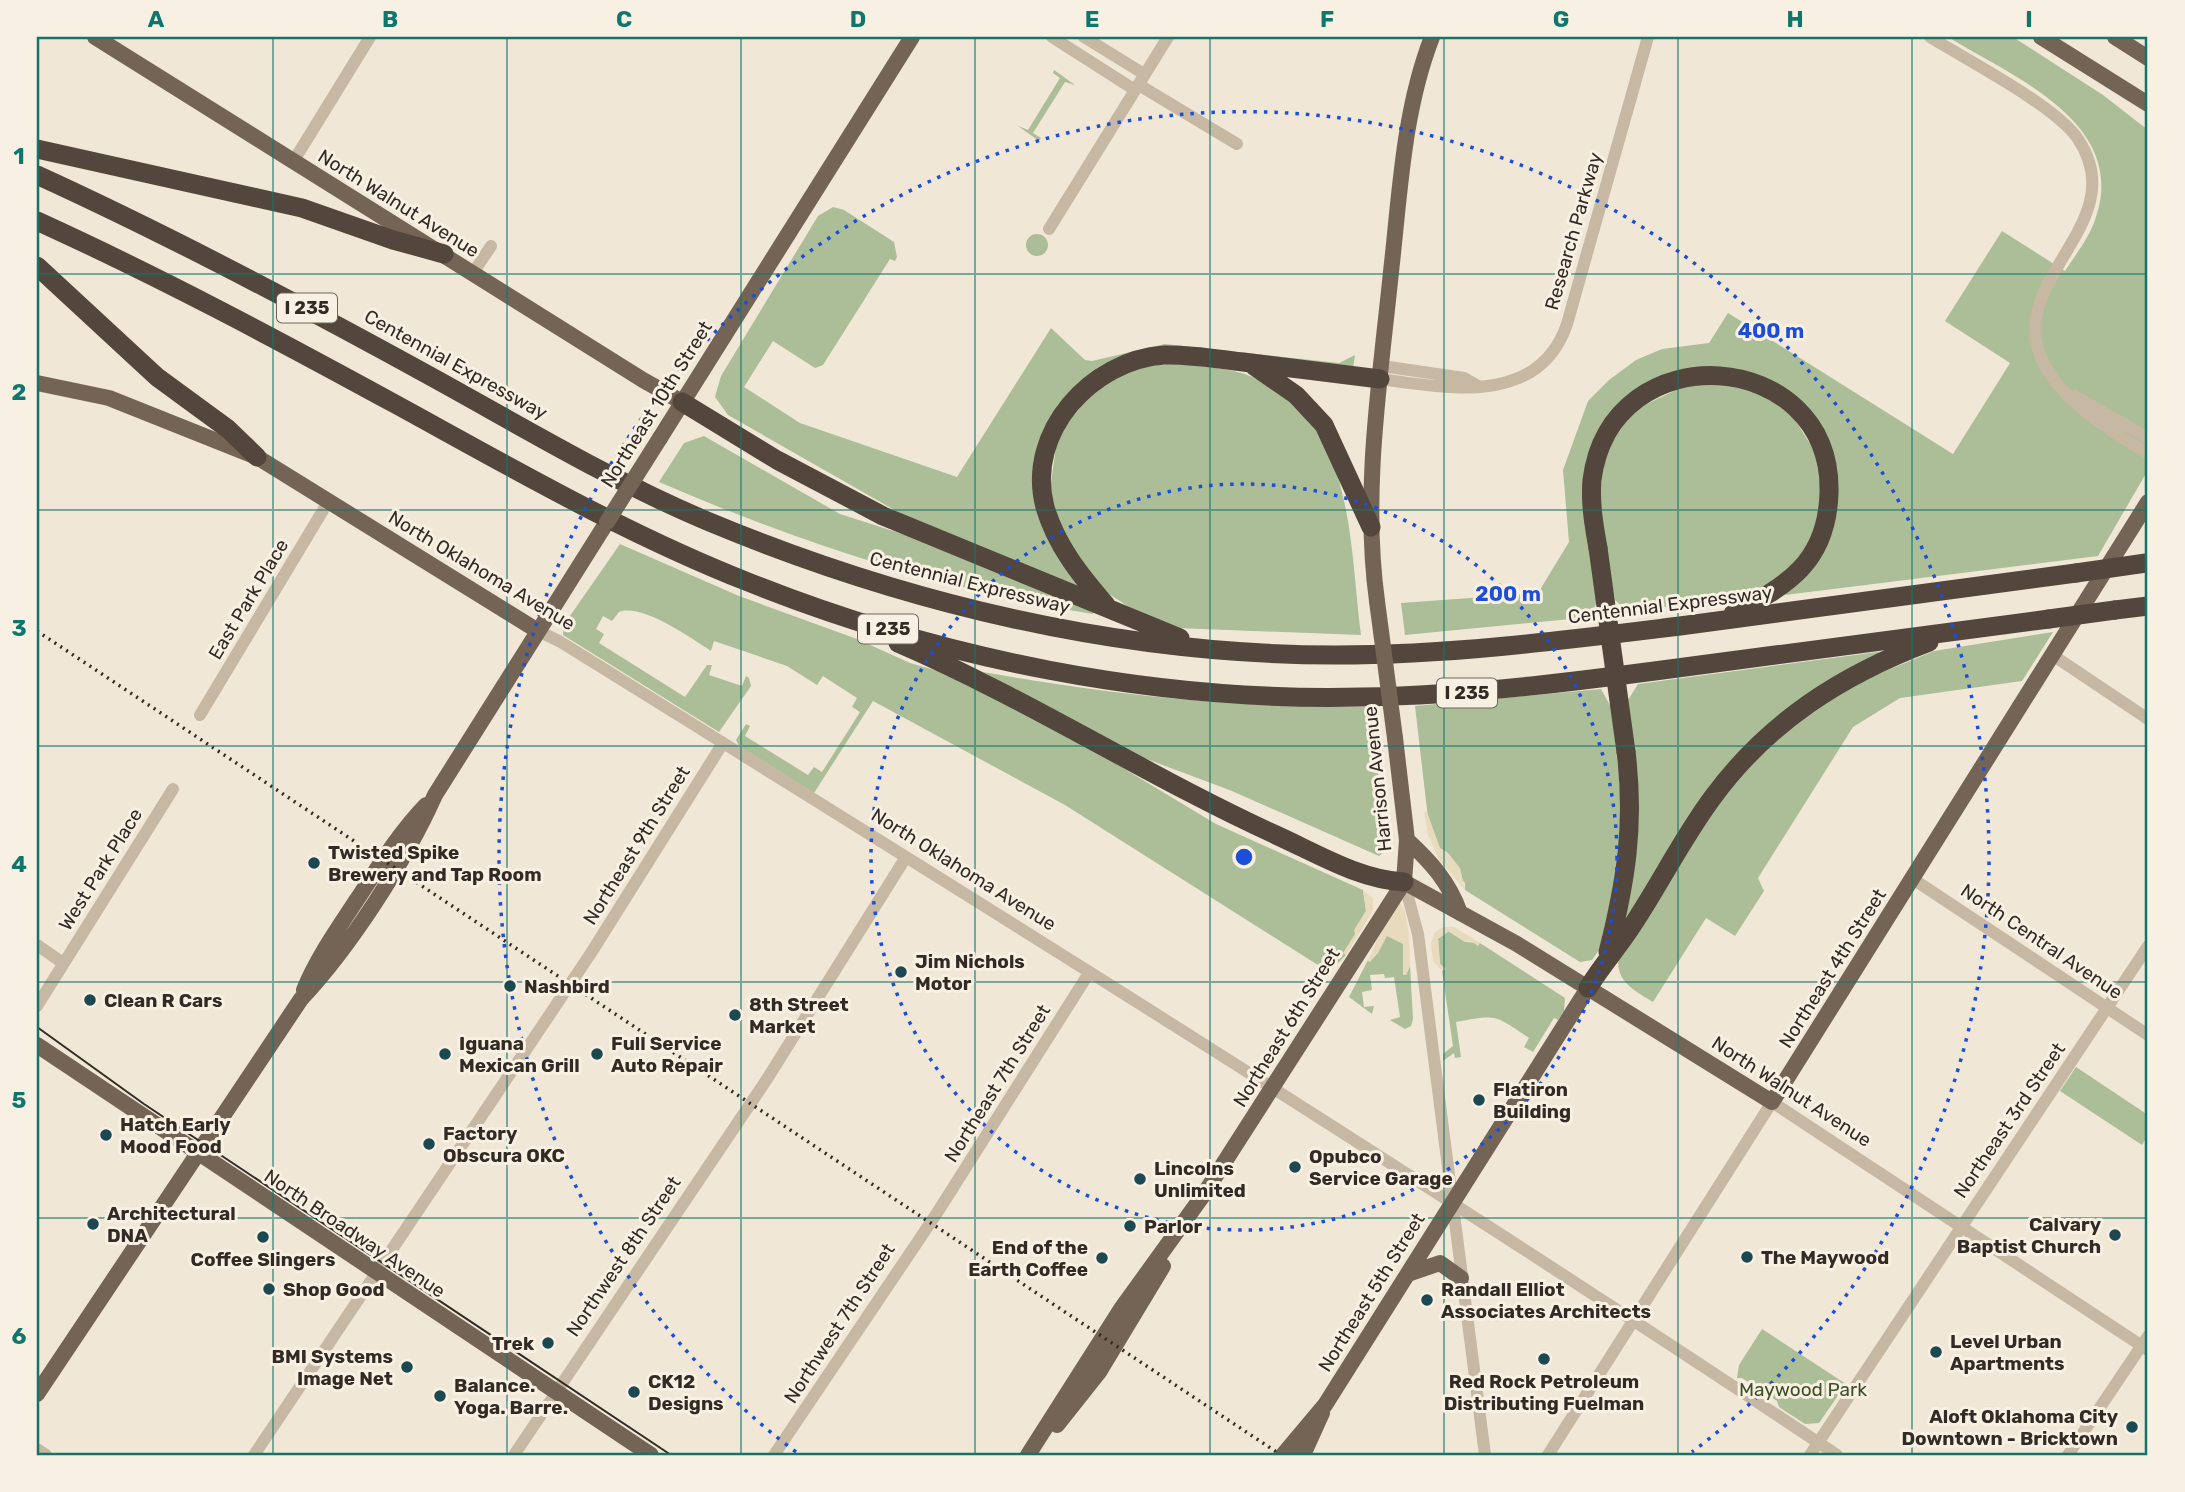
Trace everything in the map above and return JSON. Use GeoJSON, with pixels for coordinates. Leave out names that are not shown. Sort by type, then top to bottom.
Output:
{"type":"FeatureCollection","features":[{"type":"Feature","properties":{"kind":"highway"},"geometry":{"type":"LineString","coordinates":[[37,149],[302,208],[393,240],[444,254]]}},
{"type":"Feature","properties":{"kind":"highway","name":"Centennial Expressway"},"geometry":{"type":"LineString","coordinates":[[37,175],[154,229],[299,303],[571,454],[680,509],[755,541],[840,572],[995,616],[1127,640],[1201,647],[1288,654],[1410,654],[1554,642],[2147,563]]}},
{"type":"Feature","properties":{"kind":"highway","name":"I 235"},"geometry":{"type":"LineString","coordinates":[[37,220],[208,303],[549,489],[657,543],[810,605],[914,638],[1072,673],[1237,692],[1355,698],[1527,688],[2148,606]]}},
{"type":"Feature","properties":{"kind":"highway"},"geometry":{"type":"LineString","coordinates":[[37,266],[157,377],[228,429],[257,457]]}},
{"type":"Feature","properties":{"kind":"highway"},"geometry":{"type":"LineString","coordinates":[[1111,611],[1062,548],[1044,504],[1044,462],[1056,426],[1073,400],[1086,387],[1125,364],[1164,355],[1381,373]]}},
{"type":"Feature","properties":{"kind":"highway"},"geometry":{"type":"LineString","coordinates":[[1250,363],[1296,395],[1324,425],[1371,527]]}},
{"type":"Feature","properties":{"kind":"highway"},"geometry":{"type":"LineString","coordinates":[[1607,956],[1628,869],[1631,810],[1626,752],[1591,498],[1595,466],[1605,438],[1631,404],[1662,385],[1693,376],[1728,375],[1764,387],[1795,409],[1821,449],[1829,484],[1826,522],[1820,540],[1797,575],[1785,585],[1721,620]]}},
{"type":"Feature","properties":{"kind":"highway"},"geometry":{"type":"LineString","coordinates":[[682,402],[777,460],[883,516],[1201,647]]}},
{"type":"Feature","properties":{"kind":"highway"},"geometry":{"type":"LineString","coordinates":[[810,605],[965,672],[1230,814],[1375,880],[1404,882]]}},
{"type":"Feature","properties":{"kind":"highway"},"geometry":{"type":"LineString","coordinates":[[1588,988],[1607,956],[1627,933],[1712,797],[1768,734],[1809,701],[1849,676],[1896,654],[1967,629]]}},
{"type":"Feature","properties":{"kind":"main road","name":"North Walnut Avenue"},"geometry":{"type":"LineString","coordinates":[[96,37],[682,402]]}},
{"type":"Feature","properties":{"kind":"main road","name":"Northeast 10th Street"},"geometry":{"type":"LineString","coordinates":[[37,1394],[301,999],[324,974],[390,876],[418,832],[435,795],[912,37]]}},
{"type":"Feature","properties":{"kind":"main road","name":"Harrison Avenue"},"geometry":{"type":"LineString","coordinates":[[1404,882],[1407,840],[1377,601],[1371,527],[1381,373],[1406,136],[1412,100],[1432,37]]}},
{"type":"Feature","properties":{"kind":"main road"},"geometry":{"type":"LineString","coordinates":[[2041,37],[2148,104]]}},
{"type":"Feature","properties":{"kind":"main road"},"geometry":{"type":"LineString","coordinates":[[2115,37],[2148,58]]}},
{"type":"Feature","properties":{"kind":"main road","name":"North Oklahoma Avenue"},"geometry":{"type":"LineString","coordinates":[[37,383],[109,398],[257,457],[538,631]]}},
{"type":"Feature","properties":{"kind":"main road","name":"Northeast 4th Street"},"geometry":{"type":"LineString","coordinates":[[1772,1102],[2054,656],[2148,502]]}},
{"type":"Feature","properties":{"kind":"main road"},"geometry":{"type":"LineString","coordinates":[[1407,840],[1432,863],[1451,888],[1460,913]]}},
{"type":"Feature","properties":{"kind":"main road","name":"North Walnut Avenue"},"geometry":{"type":"LineString","coordinates":[[1404,882],[1588,988],[1772,1102]]}},
{"type":"Feature","properties":{"kind":"main road","name":"Northeast 6th Street"},"geometry":{"type":"LineString","coordinates":[[1030,1455],[1092,1368],[1404,882]]}},
{"type":"Feature","properties":{"kind":"main road","name":"Northeast 5th Street"},"geometry":{"type":"LineString","coordinates":[[1283,1455],[1325,1405],[1588,988]]}},
{"type":"Feature","properties":{"kind":"main road","name":"North Broadway Avenue"},"geometry":{"type":"LineString","coordinates":[[37,1045],[651,1455]]}},
{"type":"Feature","properties":{"kind":"main road"},"geometry":{"type":"LineString","coordinates":[[1408,1274],[1440,1263],[1461,1278]]}},
{"type":"Feature","properties":{"kind":"main road","name":"Northeast 5th Street"},"geometry":{"type":"LineString","coordinates":[[1303,1455],[1325,1405]]}},
{"type":"Feature","properties":{"kind":"street"},"geometry":{"type":"LineString","coordinates":[[293,162],[370,37]]}},
{"type":"Feature","properties":{"kind":"street"},"geometry":{"type":"LineString","coordinates":[[1052,37],[1139,83],[1237,144]]}},
{"type":"Feature","properties":{"kind":"street"},"geometry":{"type":"LineString","coordinates":[[1084,37],[1139,83]]}},
{"type":"Feature","properties":{"kind":"street"},"geometry":{"type":"LineString","coordinates":[[1049,229],[1168,37]]}},
{"type":"Feature","properties":{"kind":"street","name":"Research Parkway"},"geometry":{"type":"LineString","coordinates":[[1381,373],[1463,390],[1507,383],[1527,374],[1545,361],[1563,334],[1648,37]]}},
{"type":"Feature","properties":{"kind":"street"},"geometry":{"type":"LineString","coordinates":[[1930,37],[2060,118],[2085,150],[2092,181],[2088,213],[2043,292],[2035,323],[2040,356],[2050,375],[2087,412],[2148,453]]}},
{"type":"Feature","properties":{"kind":"street"},"geometry":{"type":"LineString","coordinates":[[473,274],[491,246]]}},
{"type":"Feature","properties":{"kind":"street"},"geometry":{"type":"LineString","coordinates":[[2065,392],[2092,404],[2148,438]]}},
{"type":"Feature","properties":{"kind":"street","name":"East Park Place"},"geometry":{"type":"LineString","coordinates":[[200,715],[328,502]]}},
{"type":"Feature","properties":{"kind":"street","name":"North Oklahoma Avenue"},"geometry":{"type":"LineString","coordinates":[[538,631],[559,641],[906,857],[1452,1203],[1837,1455]]}},
{"type":"Feature","properties":{"kind":"street"},"geometry":{"type":"LineString","coordinates":[[2054,656],[2148,719]]}},
{"type":"Feature","properties":{"kind":"street","name":"Northeast 9th Street"},"geometry":{"type":"LineString","coordinates":[[254,1455],[581,967],[723,743]]}},
{"type":"Feature","properties":{"kind":"street","name":"West Park Place"},"geometry":{"type":"LineString","coordinates":[[37,1006],[173,789]]}},
{"type":"Feature","properties":{"kind":"street","name":"Northwest 8th Street"},"geometry":{"type":"LineString","coordinates":[[514,1455],[767,1079],[906,857]]}},
{"type":"Feature","properties":{"kind":"street","name":"North Central Avenue"},"geometry":{"type":"LineString","coordinates":[[1913,879],[2148,1035]]}},
{"type":"Feature","properties":{"kind":"street","name":"Harrison Avenue"},"geometry":{"type":"LineString","coordinates":[[1404,882],[1418,934],[1485,1455]]}},
{"type":"Feature","properties":{"kind":"street"},"geometry":{"type":"LineString","coordinates":[[37,945],[63,963]]}},
{"type":"Feature","properties":{"kind":"street","name":"Northeast 3rd Street"},"geometry":{"type":"LineString","coordinates":[[1810,1455],[2148,946]]}},
{"type":"Feature","properties":{"kind":"street","name":"Northeast 7th Street"},"geometry":{"type":"LineString","coordinates":[[937,1213],[1089,973]]}},
{"type":"Feature","properties":{"kind":"street","name":"North Walnut Avenue"},"geometry":{"type":"LineString","coordinates":[[1772,1102],[1961,1228],[2146,1344]]}},
{"type":"Feature","properties":{"kind":"street","name":"Northeast 4th Street"},"geometry":{"type":"LineString","coordinates":[[1548,1455],[1772,1102]]}},
{"type":"Feature","properties":{"kind":"street","name":"Northwest 7th Street"},"geometry":{"type":"LineString","coordinates":[[774,1455],[937,1213]]}},
{"type":"Feature","properties":{"kind":"street"},"geometry":{"type":"LineString","coordinates":[[2068,1455],[2146,1344]]}},
{"type":"Feature","properties":{"kind":"street"},"geometry":{"type":"LineString","coordinates":[[37,1449],[46,1455]]}},
{"type":"Feature","properties":{"kind":"green space"},"geometry":{"type":"Polygon","coordinates":[[[1948,37],[2013,37],[2103,95],[2148,130],[2148,470],[2098,556],[1785,595],[1827,540],[1812,419],[1713,368],[1602,428],[1597,601],[1591,617],[1405,635],[1401,603],[1538,593],[1569,542],[1563,470],[1588,401],[1609,380],[1636,360],[1662,349],[1709,343],[1728,313],[1953,454],[2010,363],[1945,321],[2002,231],[2065,271],[2095,220],[2101,186],[2096,156],[2081,130],[2059,107],[2032,87],[1948,37]]]}},
{"type":"Feature","properties":{"kind":"green space"},"geometry":{"type":"Polygon","coordinates":[[[1054,70],[1075,85],[1065,82],[1033,133],[1041,138],[1039,141],[1018,126],[1028,130],[1060,78],[1053,73],[1054,70]]]}},
{"type":"Feature","properties":{"kind":"green space"},"geometry":{"type":"Polygon","coordinates":[[[833,207],[844,210],[894,242],[897,257],[895,261],[890,259],[823,365],[815,368],[773,341],[744,387],[800,423],[957,477],[1051,328],[1085,360],[1092,361],[1165,344],[1339,363],[1355,355],[1353,369],[1187,349],[1110,363],[1037,466],[1079,584],[1076,588],[919,524],[728,415],[715,397],[721,376],[818,216],[833,207]]]}},
{"type":"Feature","properties":{"kind":"green space"},"geometry":{"type":"Polygon","coordinates":[[[1037,234],[1045,237],[1048,245],[1045,253],[1037,256],[1029,253],[1026,245],[1029,237],[1037,234]]]}},
{"type":"Feature","properties":{"kind":"green space"},"geometry":{"type":"Polygon","coordinates":[[[1176,363],[1226,369],[1255,378],[1288,397],[1312,423],[1329,453],[1341,488],[1349,525],[1361,635],[1176,628],[1129,607],[1109,594],[1091,577],[1063,536],[1050,489],[1056,447],[1063,429],[1095,389],[1134,368],[1176,363]]]}},
{"type":"Feature","properties":{"kind":"green space"},"geometry":{"type":"Polygon","coordinates":[[[1693,382],[1752,388],[1792,415],[1815,452],[1823,505],[1807,552],[1763,594],[1628,612],[1615,600],[1598,506],[1606,451],[1634,410],[1693,382]]]}},
{"type":"Feature","properties":{"kind":"green space"},"geometry":{"type":"Polygon","coordinates":[[[704,436],[840,514],[940,546],[1093,610],[1093,614],[1036,604],[872,562],[765,525],[659,482],[684,443],[704,436]]]}},
{"type":"Feature","properties":{"kind":"green space"},"geometry":{"type":"Polygon","coordinates":[[[620,544],[739,596],[857,639],[910,663],[959,677],[1063,732],[1216,824],[1363,890],[1366,911],[1344,953],[1346,955],[1329,972],[1065,805],[873,701],[814,793],[739,746],[736,740],[746,724],[750,726],[745,736],[808,775],[814,767],[822,772],[860,712],[852,707],[857,698],[823,676],[817,685],[787,666],[714,641],[711,651],[666,623],[640,612],[619,612],[612,621],[603,616],[596,629],[604,634],[599,643],[685,697],[707,665],[712,665],[709,675],[742,686],[746,676],[749,678],[751,686],[719,732],[563,635],[563,626],[620,544]]]}},
{"type":"Feature","properties":{"kind":"green space"},"geometry":{"type":"Polygon","coordinates":[[[2053,632],[2022,681],[1900,698],[1853,727],[1758,878],[1764,891],[1735,936],[1706,918],[1653,1002],[1627,984],[1620,972],[1619,955],[1711,809],[1745,766],[1825,696],[1934,651],[2053,632]]]}},
{"type":"Feature","properties":{"kind":"green space"},"geometry":{"type":"Polygon","coordinates":[[[1885,651],[1785,713],[1628,919],[1623,917],[1628,700],[1638,684],[1885,651]]]}},
{"type":"Feature","properties":{"kind":"green space"},"geometry":{"type":"Polygon","coordinates":[[[983,672],[1175,698],[1272,705],[1370,707],[1388,849],[1379,856],[1232,791],[1136,755],[983,672]]]}},
{"type":"Feature","properties":{"kind":"green space"},"geometry":{"type":"Polygon","coordinates":[[[1601,689],[1612,709],[1625,839],[1599,950],[1592,960],[1580,962],[1465,890],[1465,883],[1440,849],[1428,818],[1415,706],[1601,689]]]}},
{"type":"Feature","properties":{"kind":"green space"},"geometry":{"type":"Polygon","coordinates":[[[1448,931],[1465,942],[1480,943],[1565,998],[1564,1011],[1558,1020],[1554,1018],[1533,1052],[1524,1047],[1529,1038],[1502,1021],[1488,1017],[1456,1022],[1461,1057],[1455,1058],[1454,1053],[1443,1061],[1443,1054],[1453,1046],[1442,971],[1445,969],[1440,964],[1438,939],[1448,931]]]}},
{"type":"Feature","properties":{"kind":"green space"},"geometry":{"type":"Polygon","coordinates":[[[1386,935],[1403,943],[1406,975],[1410,966],[1413,1019],[1411,1026],[1405,1029],[1390,1020],[1400,1017],[1394,977],[1385,978],[1384,974],[1370,975],[1372,990],[1362,992],[1364,1007],[1374,1006],[1372,1014],[1349,997],[1368,960],[1370,962],[1386,935]]]}},
{"type":"Feature","properties":{"kind":"green space"},"geometry":{"type":"Polygon","coordinates":[[[2076,1067],[2148,1115],[2148,1135],[2142,1145],[2060,1091],[2076,1067]]]}},
{"type":"Feature","properties":{"kind":"green space","name":"Maywood Park"},"geometry":{"type":"Polygon","coordinates":[[[1762,1329],[1846,1384],[1819,1423],[1805,1424],[1779,1407],[1777,1401],[1742,1378],[1737,1378],[1739,1365],[1762,1329]]]}},
{"type":"Feature","properties":{"kind":"shaded area"},"geometry":{"type":"Polygon","coordinates":[[[1424,812],[1427,812],[1440,848],[1448,853],[1460,868],[1465,890],[1439,860],[1428,835],[1424,812]]]}},
{"type":"Feature","properties":{"kind":"shaded area"},"geometry":{"type":"Polygon","coordinates":[[[1363,890],[1373,899],[1373,910],[1346,955],[1343,953],[1366,911],[1363,890]]]}},
{"type":"Feature","properties":{"kind":"shaded area"},"geometry":{"type":"Polygon","coordinates":[[[1400,903],[1405,911],[1409,935],[1410,966],[1406,975],[1403,975],[1403,944],[1387,936],[1378,953],[1370,962],[1368,960],[1390,913],[1400,903]]]}},
{"type":"Feature","properties":{"kind":"shaded area"},"geometry":{"type":"Polygon","coordinates":[[[1443,927],[1454,927],[1480,943],[1478,946],[1471,941],[1466,942],[1449,931],[1438,939],[1440,964],[1446,969],[1442,971],[1433,961],[1431,943],[1435,932],[1443,927]]]}},
{"type":"Feature","properties":{"kind":"tram line"},"geometry":{"type":"LineString","coordinates":[[37,1027],[144,1104],[671,1455]]}},
{"type":"Feature","properties":{"kind":"railway"},"geometry":{"type":"LineString","coordinates":[[37,631],[1281,1455]]}},
{"type":"Feature","properties":{"kind":"place","name":"Twisted Spike Brewery and Tap Room"},"geometry":{"type":"Point","coordinates":[314,863]}},
{"type":"Feature","properties":{"kind":"place","name":"Jim Nichols Motor"},"geometry":{"type":"Point","coordinates":[901,972]}},
{"type":"Feature","properties":{"kind":"place","name":"Nashbird"},"geometry":{"type":"Point","coordinates":[510,986]}},
{"type":"Feature","properties":{"kind":"place","name":"Clean R Cars"},"geometry":{"type":"Point","coordinates":[90,1000]}},
{"type":"Feature","properties":{"kind":"place","name":"8th Street Market"},"geometry":{"type":"Point","coordinates":[735,1015]}},
{"type":"Feature","properties":{"kind":"place","name":"Iguana Mexican Grill"},"geometry":{"type":"Point","coordinates":[445,1054]}},
{"type":"Feature","properties":{"kind":"place","name":"Full Service Auto Repair"},"geometry":{"type":"Point","coordinates":[597,1054]}},
{"type":"Feature","properties":{"kind":"place","name":"Flatiron Building"},"geometry":{"type":"Point","coordinates":[1479,1100]}},
{"type":"Feature","properties":{"kind":"place","name":"Hatch Early Mood Food"},"geometry":{"type":"Point","coordinates":[106,1135]}},
{"type":"Feature","properties":{"kind":"place","name":"Factory Obscura OKC"},"geometry":{"type":"Point","coordinates":[429,1144]}},
{"type":"Feature","properties":{"kind":"place","name":"Opubco Service Garage"},"geometry":{"type":"Point","coordinates":[1295,1167]}},
{"type":"Feature","properties":{"kind":"place","name":"Lincolns Unlimited"},"geometry":{"type":"Point","coordinates":[1140,1179]}},
{"type":"Feature","properties":{"kind":"place","name":"Architectural DNA"},"geometry":{"type":"Point","coordinates":[93,1224]}},
{"type":"Feature","properties":{"kind":"place","name":"Parlor"},"geometry":{"type":"Point","coordinates":[1130,1226]}},
{"type":"Feature","properties":{"kind":"place","name":"Calvary Baptist Church"},"geometry":{"type":"Point","coordinates":[2115,1235]}},
{"type":"Feature","properties":{"kind":"place","name":"Coffee Slingers"},"geometry":{"type":"Point","coordinates":[263,1237]}},
{"type":"Feature","properties":{"kind":"place","name":"The Maywood"},"geometry":{"type":"Point","coordinates":[1747,1257]}},
{"type":"Feature","properties":{"kind":"place","name":"End of the Earth Coffee"},"geometry":{"type":"Point","coordinates":[1102,1258]}},
{"type":"Feature","properties":{"kind":"place","name":"Shop Good"},"geometry":{"type":"Point","coordinates":[269,1289]}},
{"type":"Feature","properties":{"kind":"place","name":"Randall Elliot Associates Architects"},"geometry":{"type":"Point","coordinates":[1427,1300]}},
{"type":"Feature","properties":{"kind":"place","name":"Trek"},"geometry":{"type":"Point","coordinates":[548,1343]}},
{"type":"Feature","properties":{"kind":"place","name":"Level Urban Apartments"},"geometry":{"type":"Point","coordinates":[1936,1352]}},
{"type":"Feature","properties":{"kind":"place","name":"Red Rock Petroleum Distributing Fuelman"},"geometry":{"type":"Point","coordinates":[1544,1359]}},
{"type":"Feature","properties":{"kind":"place","name":"BMI Systems Image Net"},"geometry":{"type":"Point","coordinates":[407,1367]}},
{"type":"Feature","properties":{"kind":"place","name":"CK12 Designs"},"geometry":{"type":"Point","coordinates":[634,1392]}},
{"type":"Feature","properties":{"kind":"place","name":"Balance. Yoga. Barre."},"geometry":{"type":"Point","coordinates":[440,1396]}},
{"type":"Feature","properties":{"kind":"place","name":"Aloft Oklahoma City Downtown - Bricktown"},"geometry":{"type":"Point","coordinates":[2132,1427]}}]}
